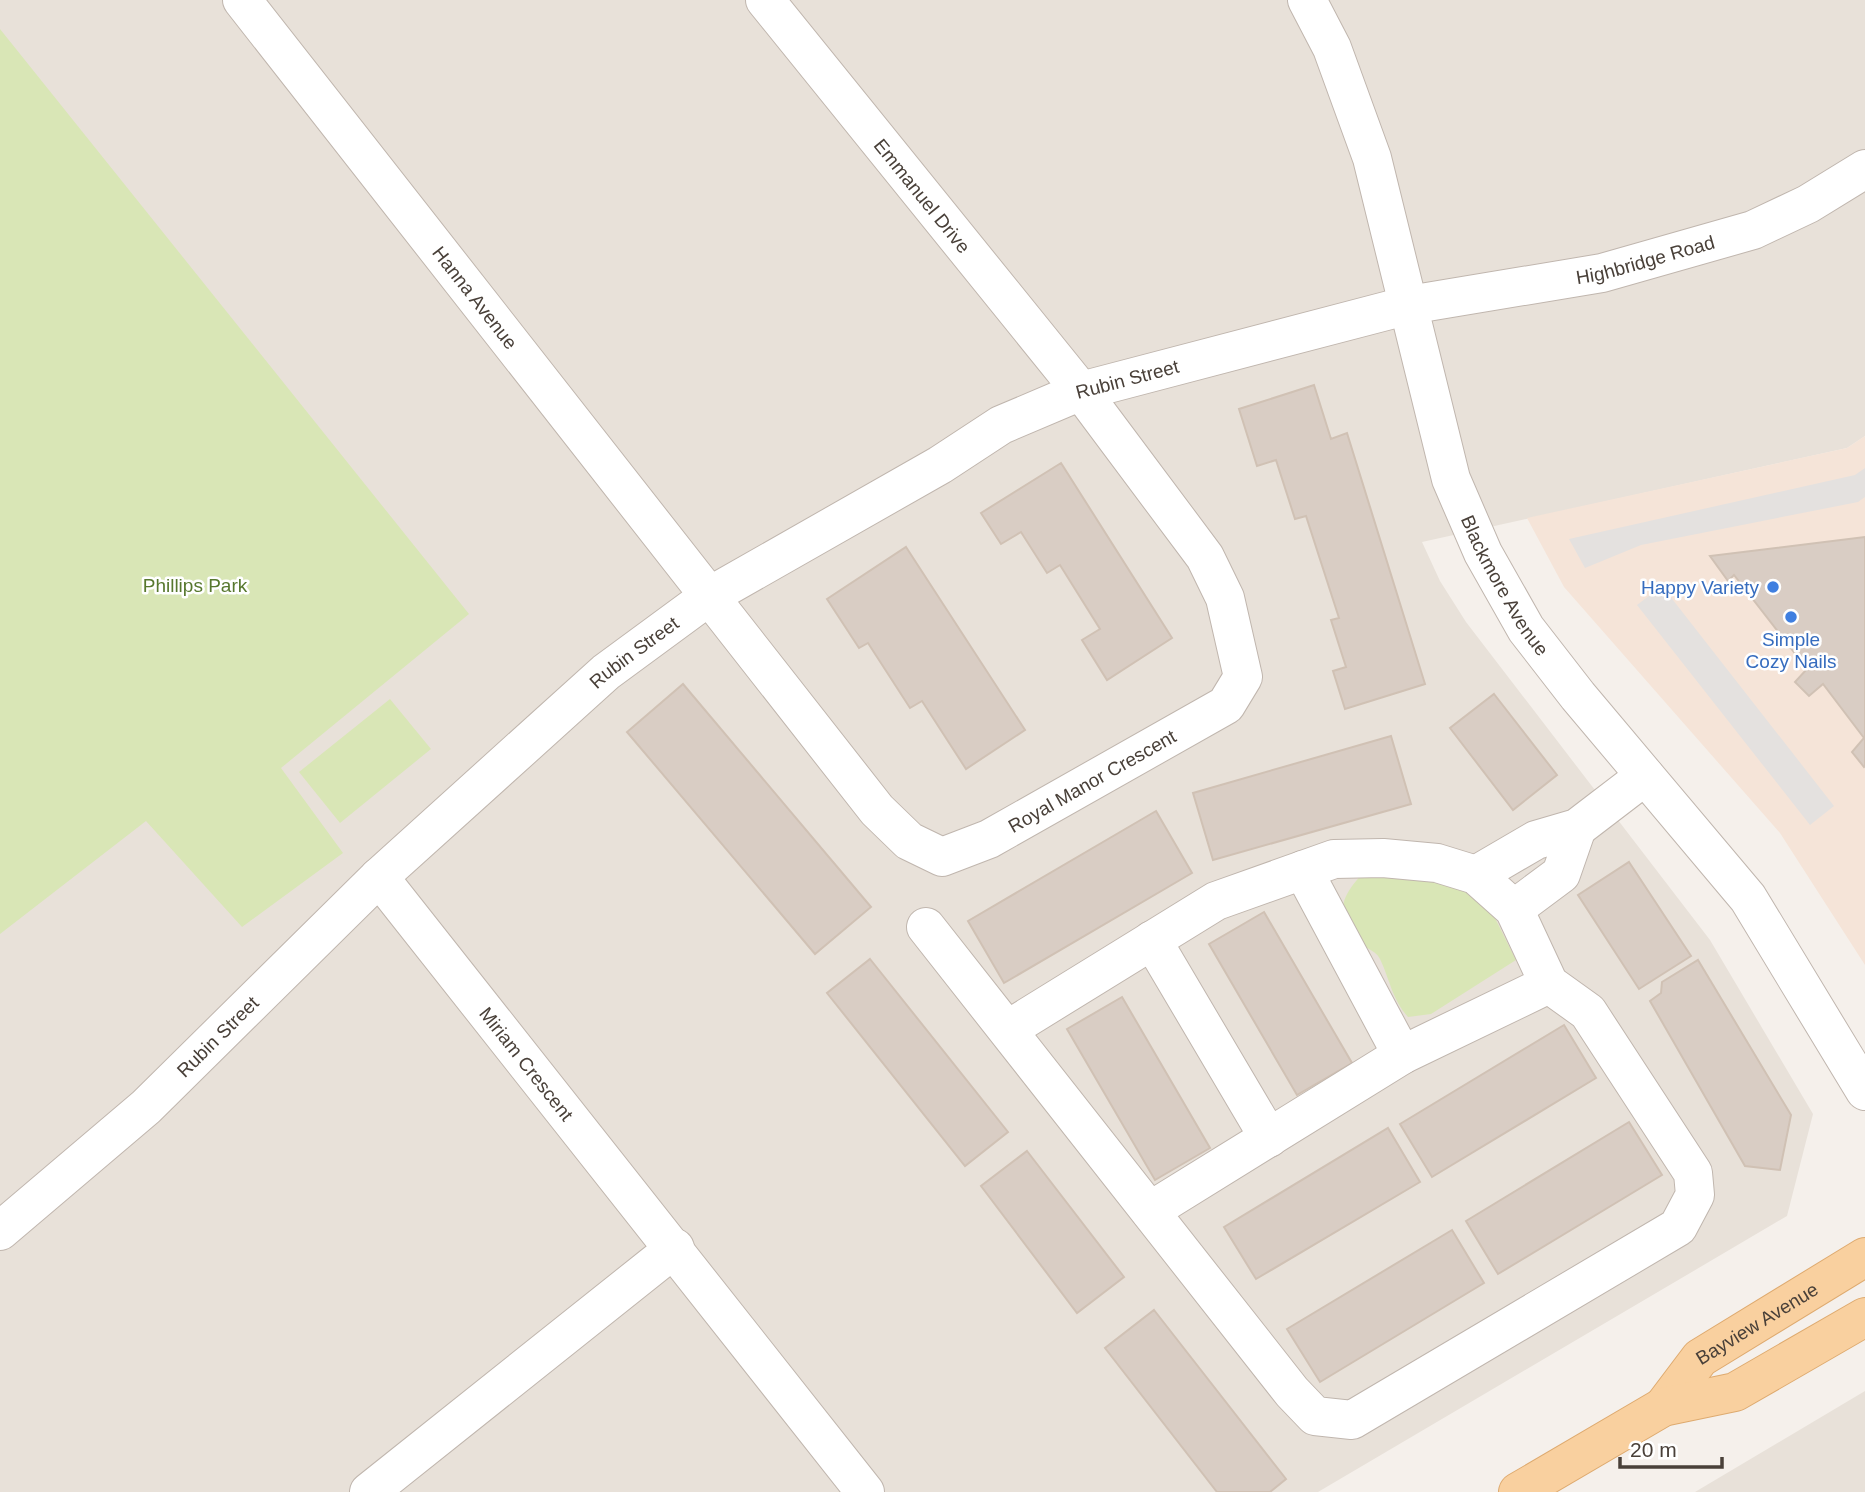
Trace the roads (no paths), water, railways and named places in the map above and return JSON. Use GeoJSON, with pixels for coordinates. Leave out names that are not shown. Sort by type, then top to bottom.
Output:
{"type":"FeatureCollection","features":[{"type":"Feature","properties":{"kind":"main road","name":"Bayview Avenue"},"geometry":{"type":"LineString","coordinates":[[1663,1407],[1700,1358],[1865,1257]]}},
{"type":"Feature","properties":{"kind":"main road","name":"Bayview Avenue"},"geometry":{"type":"LineString","coordinates":[[1518,1492],[1663,1407],[1735,1392],[1865,1317]]}},
{"type":"Feature","properties":{"kind":"street","name":"Hanna Avenue"},"geometry":{"type":"LineString","coordinates":[[242,0],[708,597]]}},
{"type":"Feature","properties":{"kind":"street","name":"Emmanuel Drive"},"geometry":{"type":"LineString","coordinates":[[765,0],[1081,391]]}},
{"type":"Feature","properties":{"kind":"street","name":"Blackmore Avenue"},"geometry":{"type":"LineString","coordinates":[[1307,0],[1332,48],[1372,158],[1451,479],[1483,553],[1526,629],[1577,696],[1748,898],[1865,1091]]}},
{"type":"Feature","properties":{"kind":"street","name":"Highbridge Road"},"geometry":{"type":"LineString","coordinates":[[1409,305],[1602,273],[1753,230],[1808,204],[1865,169]]}},
{"type":"Feature","properties":{"kind":"street","name":"Rubin Street"},"geometry":{"type":"LineString","coordinates":[[0,1231],[146,1107],[379,877],[606,671],[708,597],[940,465],[1000,425],[1081,391],[1409,305]]}},
{"type":"Feature","properties":{"kind":"street","name":"Royal Manor Crescent"},"geometry":{"type":"LineString","coordinates":[[708,597],[877,810],[909,841],[942,856],[989,839],[1226,705],[1243,677],[1225,598],[1205,557],[1081,391]]}},
{"type":"Feature","properties":{"kind":"street"},"geometry":{"type":"LineString","coordinates":[[1476,875],[1536,840],[1577,828],[1645,776]]}},
{"type":"Feature","properties":{"kind":"street"},"geometry":{"type":"LineString","coordinates":[[1514,909],[1561,874],[1577,828]]}},
{"type":"Feature","properties":{"kind":"street"},"geometry":{"type":"LineString","coordinates":[[926,927],[1007,1030],[1150,1211],[1315,1416],[1352,1420],[1678,1227],[1695,1195],[1693,1173],[1588,1012],[1549,984],[1514,909],[1476,875],[1437,863],[1383,858],[1334,859],[1216,901],[1007,1030]]}},
{"type":"Feature","properties":{"kind":"street"},"geometry":{"type":"LineString","coordinates":[[1303,870],[1402,1055]]}},
{"type":"Feature","properties":{"kind":"street","name":"Miriam Crescent"},"geometry":{"type":"LineString","coordinates":[[379,877],[675,1248],[865,1492]]}},
{"type":"Feature","properties":{"kind":"street"},"geometry":{"type":"LineString","coordinates":[[1153,940],[1269,1138]]}},
{"type":"Feature","properties":{"kind":"street"},"geometry":{"type":"LineString","coordinates":[[1150,1211],[1402,1055],[1549,984]]}},
{"type":"Feature","properties":{"kind":"street"},"geometry":{"type":"LineString","coordinates":[[369,1492],[675,1248]]}},
{"type":"Feature","properties":{"kind":"place","name":"Happy Variety"},"geometry":{"type":"Point","coordinates":[1773,587]}},
{"type":"Feature","properties":{"kind":"place","name":"Simple Cozy Nails"},"geometry":{"type":"Point","coordinates":[1791,617]}},
{"type":"Feature","properties":{"kind":"park label","name":"Phillips Park"},"geometry":{"type":"Point","coordinates":[195,585]}}]}
